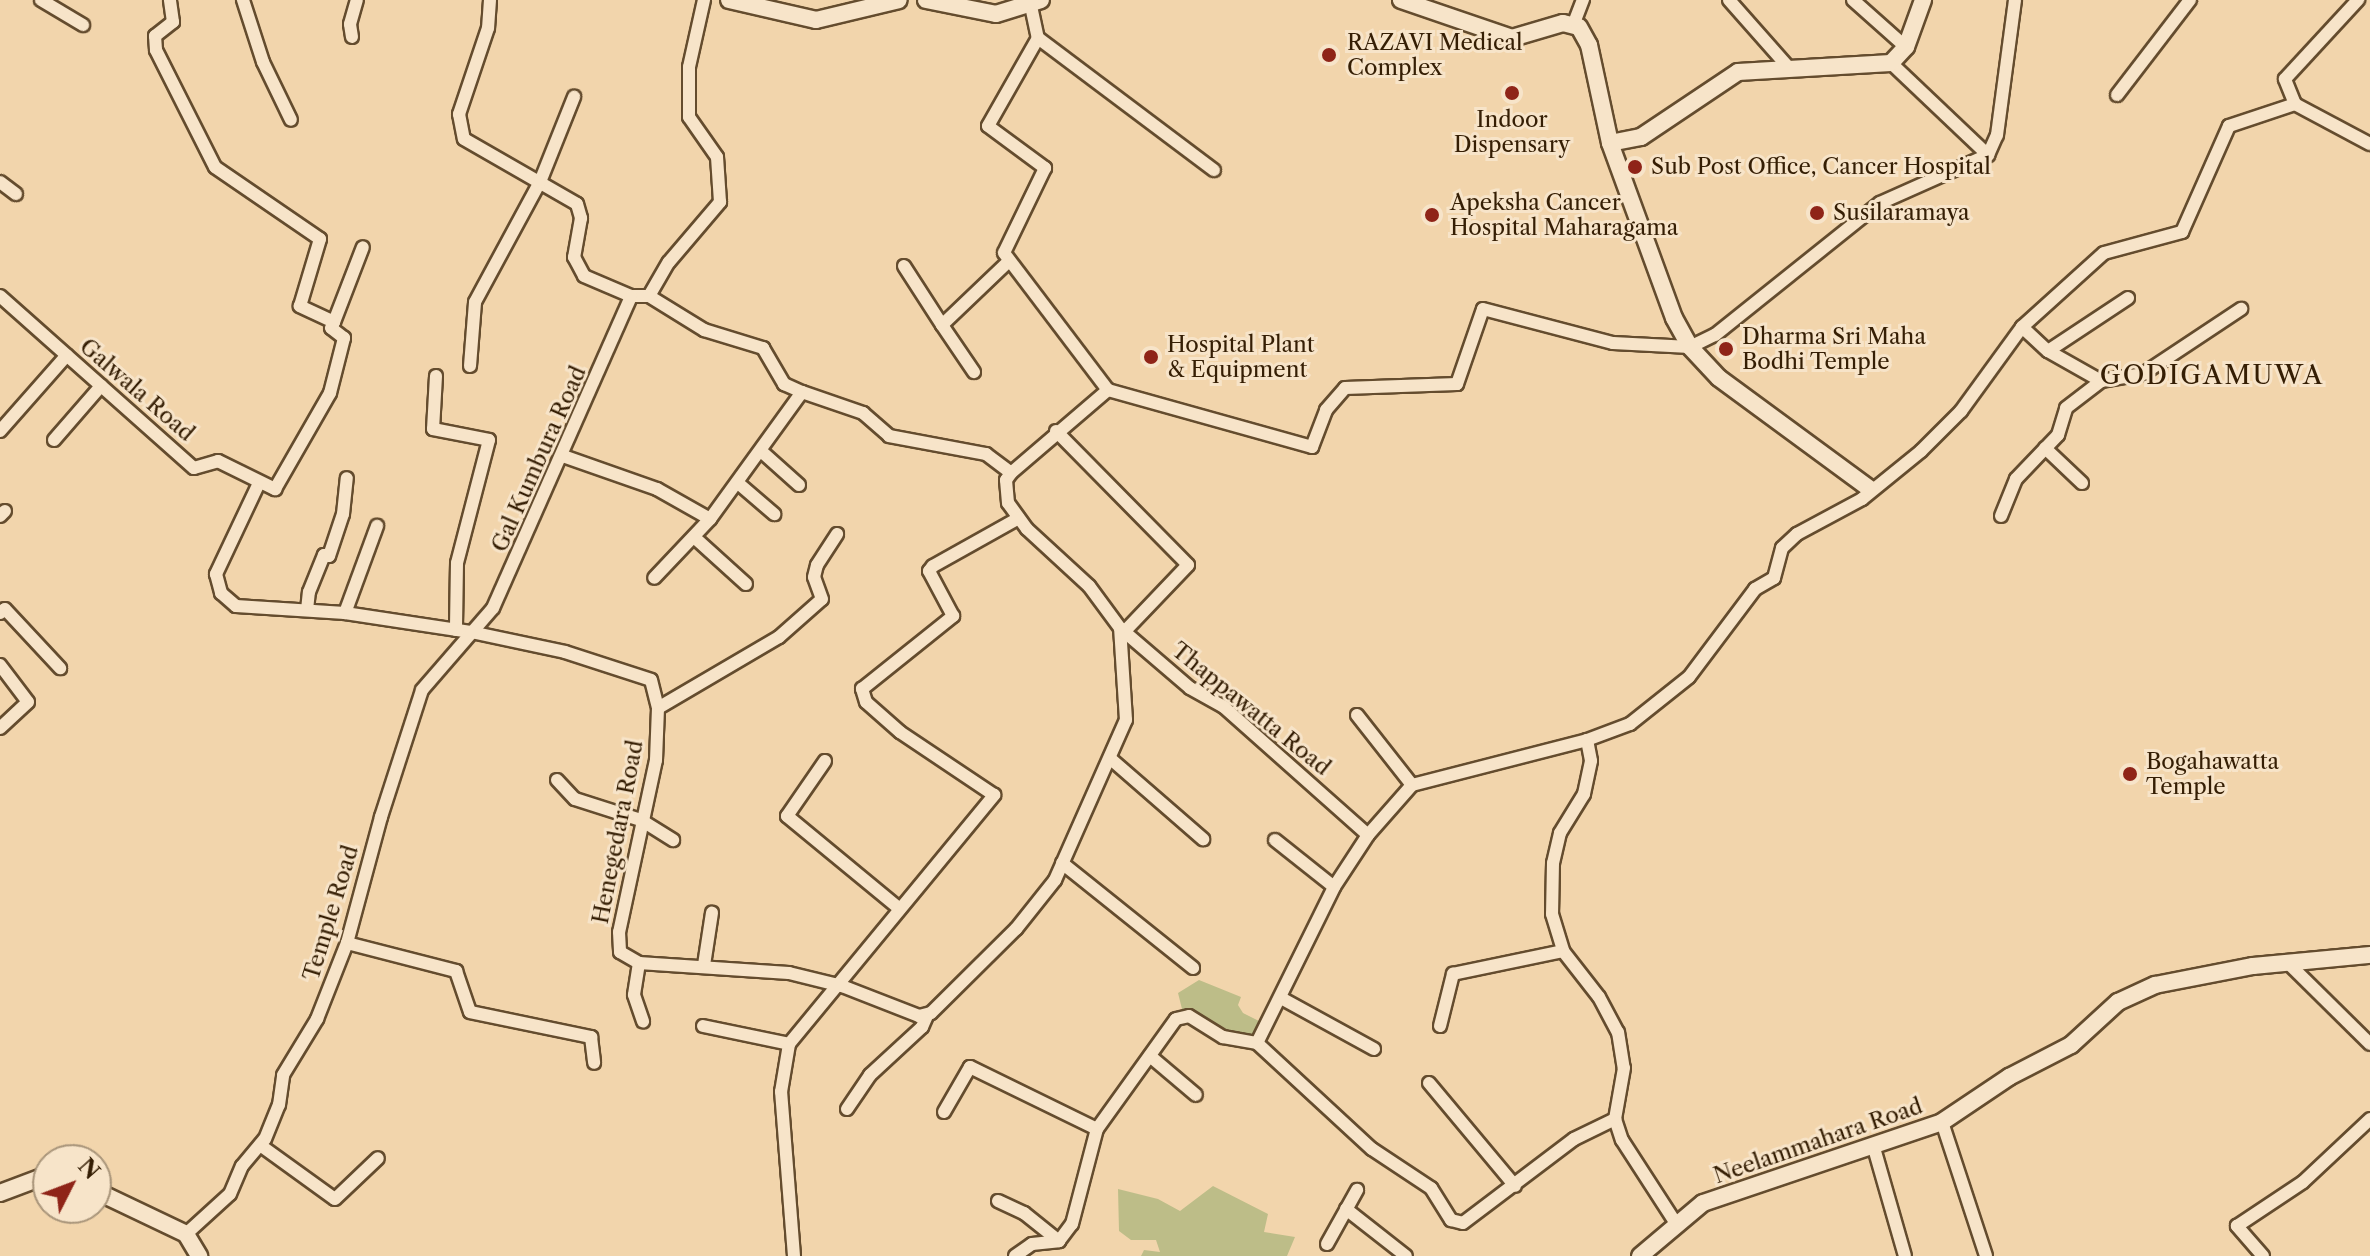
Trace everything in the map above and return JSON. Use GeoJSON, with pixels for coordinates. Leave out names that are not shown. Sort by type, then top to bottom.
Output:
{"type":"FeatureCollection","features":[{"type":"Feature","properties":{"kind":"street"},"geometry":{"type":"LineString","coordinates":[[41,0],[83,25]]}},
{"type":"Feature","properties":{"kind":"street"},"geometry":{"type":"LineString","coordinates":[[170,0],[173,22],[155,36],[156,50],[208,154],[215,167],[320,239],[300,306],[334,322]]}},
{"type":"Feature","properties":{"kind":"street"},"geometry":{"type":"LineString","coordinates":[[243,0],[263,62],[291,120]]}},
{"type":"Feature","properties":{"kind":"street"},"geometry":{"type":"LineString","coordinates":[[352,37],[350,24],[357,0]]}},
{"type":"Feature","properties":{"kind":"street"},"geometry":{"type":"LineString","coordinates":[[490,0],[488,28],[459,114],[460,131],[490,156],[577,204],[581,218],[574,257],[584,276],[631,296],[649,296],[704,330],[763,348],[784,384],[863,413],[889,436],[986,454],[1011,473]]}},
{"type":"Feature","properties":{"kind":"street"},"geometry":{"type":"LineString","coordinates":[[649,296],[669,262],[720,202],[717,157],[689,117],[689,67],[704,0]]}},
{"type":"Feature","properties":{"kind":"street"},"geometry":{"type":"LineString","coordinates":[[729,0],[816,20],[899,0]]}},
{"type":"Feature","properties":{"kind":"street"},"geometry":{"type":"LineString","coordinates":[[926,0],[996,14],[1036,3],[1038,38],[988,126],[1045,168],[1004,253],[1108,390],[1312,447],[1326,410],[1345,388],[1457,384],[1483,309],[1613,343],[1690,347],[1715,335],[1880,203],[1988,155],[1997,135],[2015,0]]}},
{"type":"Feature","properties":{"kind":"street"},"geometry":{"type":"LineString","coordinates":[[1401,0],[1512,38],[1574,23]]}},
{"type":"Feature","properties":{"kind":"street"},"geometry":{"type":"LineString","coordinates":[[1574,23],[1583,0]]}},
{"type":"Feature","properties":{"kind":"street"},"geometry":{"type":"LineString","coordinates":[[1729,0],[1790,69]]}},
{"type":"Feature","properties":{"kind":"street"},"geometry":{"type":"LineString","coordinates":[[1853,0],[1906,47]]}},
{"type":"Feature","properties":{"kind":"street"},"geometry":{"type":"LineString","coordinates":[[1610,143],[1641,137],[1738,72],[1891,63],[1906,47],[1923,0]]}},
{"type":"Feature","properties":{"kind":"street"},"geometry":{"type":"LineString","coordinates":[[2117,95],[2190,0]]}},
{"type":"Feature","properties":{"kind":"street"},"geometry":{"type":"LineString","coordinates":[[2358,0],[2285,79],[2295,104],[2370,144]]}},
{"type":"Feature","properties":{"kind":"street"},"geometry":{"type":"LineString","coordinates":[[1574,23],[1589,45],[1610,143],[1674,318],[1690,347],[1719,378],[1870,489]]}},
{"type":"Feature","properties":{"kind":"street"},"geometry":{"type":"LineString","coordinates":[[1038,38],[1214,170]]}},
{"type":"Feature","properties":{"kind":"street"},"geometry":{"type":"LineString","coordinates":[[1891,63],[1988,155]]}},
{"type":"Feature","properties":{"kind":"street"},"geometry":{"type":"LineString","coordinates":[[470,366],[475,302],[540,182],[574,97]]}},
{"type":"Feature","properties":{"kind":"street"},"geometry":{"type":"LineString","coordinates":[[1257,1043],[1334,887],[1368,835],[1412,785],[1587,740],[1630,724],[1689,677],[1719,644],[1755,589],[1774,578],[1782,548],[1921,451],[1961,411],[2022,327],[2104,253],[2182,232],[2229,126],[2295,104]]}},
{"type":"Feature","properties":{"kind":"street"},"geometry":{"type":"LineString","coordinates":[[0,182],[16,194]]}},
{"type":"Feature","properties":{"kind":"street"},"geometry":{"type":"LineString","coordinates":[[363,247],[331,328],[344,338],[330,393],[275,489],[259,483],[216,574],[221,593],[236,606],[345,613],[471,632],[565,652],[651,680],[658,708],[779,637],[822,599],[814,577],[817,565],[837,534]]}},
{"type":"Feature","properties":{"kind":"street"},"geometry":{"type":"LineString","coordinates":[[942,325],[1009,261]]}},
{"type":"Feature","properties":{"kind":"street"},"geometry":{"type":"LineString","coordinates":[[904,266],[974,372]]}},
{"type":"Feature","properties":{"kind":"street","name":"Galwala Road"},"geometry":{"type":"LineString","coordinates":[[0,296],[194,468],[218,461],[259,483]]}},
{"type":"Feature","properties":{"kind":"street","name":"Gal Kumbura Road"},"geometry":{"type":"LineString","coordinates":[[471,632],[493,608],[563,456],[631,296]]}},
{"type":"Feature","properties":{"kind":"street"},"geometry":{"type":"LineString","coordinates":[[2048,351],[2128,298]]}},
{"type":"Feature","properties":{"kind":"street"},"geometry":{"type":"LineString","coordinates":[[2001,516],[2016,479],[2058,435],[2066,408],[2101,381],[2143,374],[2241,309]]}},
{"type":"Feature","properties":{"kind":"street"},"geometry":{"type":"LineString","coordinates":[[2022,327],[2048,351],[2101,381]]}},
{"type":"Feature","properties":{"kind":"street"},"geometry":{"type":"LineString","coordinates":[[0,431],[67,355]]}},
{"type":"Feature","properties":{"kind":"street"},"geometry":{"type":"LineString","coordinates":[[436,376],[433,429],[489,440],[457,563],[456,630]]}},
{"type":"Feature","properties":{"kind":"street"},"geometry":{"type":"LineString","coordinates":[[54,440],[101,386]]}},
{"type":"Feature","properties":{"kind":"street"},"geometry":{"type":"LineString","coordinates":[[794,1256],[781,1092],[789,1044],[842,986],[900,909],[994,795],[900,732],[866,702],[862,689],[953,616],[929,571],[1019,518],[1005,490],[1011,473],[1056,431],[1108,390]]}},
{"type":"Feature","properties":{"kind":"street"},"geometry":{"type":"LineString","coordinates":[[654,578],[674,551],[694,537],[710,519],[802,392]]}},
{"type":"Feature","properties":{"kind":"street"},"geometry":{"type":"LineString","coordinates":[[847,1109],[870,1075],[922,1027],[927,1016],[1031,913],[1062,863],[1112,760],[1126,720],[1122,630],[1188,565],[1056,431]]}},
{"type":"Feature","properties":{"kind":"street"},"geometry":{"type":"LineString","coordinates":[[2045,448],[2082,483]]}},
{"type":"Feature","properties":{"kind":"street"},"geometry":{"type":"LineString","coordinates":[[761,451],[799,485]]}},
{"type":"Feature","properties":{"kind":"street"},"geometry":{"type":"LineString","coordinates":[[563,456],[657,489],[710,519]]}},
{"type":"Feature","properties":{"kind":"street"},"geometry":{"type":"LineString","coordinates":[[307,610],[309,592],[324,555],[329,556],[343,514],[347,478]]}},
{"type":"Feature","properties":{"kind":"street"},"geometry":{"type":"LineString","coordinates":[[738,483],[774,514]]}},
{"type":"Feature","properties":{"kind":"street","name":"Thappawatta Road"},"geometry":{"type":"LineString","coordinates":[[1019,518],[1089,586],[1122,630],[1190,688],[1224,707],[1368,835]]}},
{"type":"Feature","properties":{"kind":"street"},"geometry":{"type":"LineString","coordinates":[[345,613],[377,526]]}},
{"type":"Feature","properties":{"kind":"street"},"geometry":{"type":"LineString","coordinates":[[694,537],[746,584]]}},
{"type":"Feature","properties":{"kind":"street"},"geometry":{"type":"LineString","coordinates":[[0,613],[5,609],[60,668]]}},
{"type":"Feature","properties":{"kind":"street","name":"Temple Road"},"geometry":{"type":"LineString","coordinates":[[186,1234],[230,1194],[242,1166],[260,1145],[279,1105],[283,1075],[317,1019],[347,943],[381,817],[422,690],[471,632]]}},
{"type":"Feature","properties":{"kind":"street"},"geometry":{"type":"LineString","coordinates":[[0,665],[28,702],[0,728]]}},
{"type":"Feature","properties":{"kind":"street","name":"Henegedara Road"},"geometry":{"type":"LineString","coordinates":[[639,963],[620,952],[617,944],[656,760],[658,708]]}},
{"type":"Feature","properties":{"kind":"street"},"geometry":{"type":"LineString","coordinates":[[1357,715],[1412,785]]}},
{"type":"Feature","properties":{"kind":"street"},"geometry":{"type":"LineString","coordinates":[[1587,740],[1591,761],[1584,794],[1560,833],[1553,863],[1552,914],[1563,951],[1599,997],[1618,1032],[1624,1068],[1615,1119],[1622,1140],[1675,1222]]}},
{"type":"Feature","properties":{"kind":"street"},"geometry":{"type":"LineString","coordinates":[[1112,760],[1203,839]]}},
{"type":"Feature","properties":{"kind":"street"},"geometry":{"type":"LineString","coordinates":[[825,761],[787,816],[900,909]]}},
{"type":"Feature","properties":{"kind":"street"},"geometry":{"type":"LineString","coordinates":[[557,780],[575,799],[641,820],[673,840]]}},
{"type":"Feature","properties":{"kind":"street"},"geometry":{"type":"LineString","coordinates":[[1275,840],[1334,887]]}},
{"type":"Feature","properties":{"kind":"street"},"geometry":{"type":"LineString","coordinates":[[1062,863],[1193,968]]}},
{"type":"Feature","properties":{"kind":"street"},"geometry":{"type":"LineString","coordinates":[[704,965],[712,913]]}},
{"type":"Feature","properties":{"kind":"street"},"geometry":{"type":"LineString","coordinates":[[347,943],[456,971],[470,1012],[591,1037],[594,1063]]}},
{"type":"Feature","properties":{"kind":"street"},"geometry":{"type":"LineString","coordinates":[[1440,1026],[1453,974],[1563,951]]}},
{"type":"Feature","properties":{"kind":"street","name":"Neelammahara Road"},"geometry":{"type":"LineString","coordinates":[[1640,1256],[1675,1222],[1703,1203],[1874,1148],[1942,1122],[2009,1077],[2071,1045],[2094,1020],[2130,996],[2155,985],[2288,963],[2370,955]]}},
{"type":"Feature","properties":{"kind":"street"},"geometry":{"type":"LineString","coordinates":[[643,1021],[634,995],[639,963],[789,973],[842,986],[927,1016]]}},
{"type":"Feature","properties":{"kind":"street"},"geometry":{"type":"LineString","coordinates":[[2288,963],[2370,1044]]}},
{"type":"Feature","properties":{"kind":"street"},"geometry":{"type":"LineString","coordinates":[[1281,998],[1374,1049]]}},
{"type":"Feature","properties":{"kind":"street"},"geometry":{"type":"LineString","coordinates":[[1015,1256],[1032,1244],[1059,1241],[1072,1224],[1097,1129],[1176,1019],[1189,1016],[1223,1037],[1257,1043],[1372,1149],[1431,1188],[1451,1220],[1463,1223],[1480,1214],[1574,1139],[1615,1119]]}},
{"type":"Feature","properties":{"kind":"street"},"geometry":{"type":"LineString","coordinates":[[703,1026],[789,1044]]}},
{"type":"Feature","properties":{"kind":"street"},"geometry":{"type":"LineString","coordinates":[[1150,1056],[1196,1095]]}},
{"type":"Feature","properties":{"kind":"street"},"geometry":{"type":"LineString","coordinates":[[944,1112],[970,1067],[1097,1129]]}},
{"type":"Feature","properties":{"kind":"street"},"geometry":{"type":"LineString","coordinates":[[1429,1083],[1515,1186]]}},
{"type":"Feature","properties":{"kind":"street"},"geometry":{"type":"LineString","coordinates":[[2263,1256],[2237,1226],[2303,1182],[2370,1119]]}},
{"type":"Feature","properties":{"kind":"street"},"geometry":{"type":"LineString","coordinates":[[1942,1122],[1986,1256]]}},
{"type":"Feature","properties":{"kind":"street"},"geometry":{"type":"LineString","coordinates":[[2360,1129],[2370,1140]]}},
{"type":"Feature","properties":{"kind":"street"},"geometry":{"type":"LineString","coordinates":[[260,1145],[335,1199],[378,1158]]}},
{"type":"Feature","properties":{"kind":"street"},"geometry":{"type":"LineString","coordinates":[[1874,1148],[1905,1256]]}},
{"type":"Feature","properties":{"kind":"street"},"geometry":{"type":"LineString","coordinates":[[0,1193],[32,1181]]}},
{"type":"Feature","properties":{"kind":"street"},"geometry":{"type":"LineString","coordinates":[[1327,1244],[1357,1190]]}},
{"type":"Feature","properties":{"kind":"street"},"geometry":{"type":"LineString","coordinates":[[112,1199],[186,1234],[199,1256]]}},
{"type":"Feature","properties":{"kind":"street"},"geometry":{"type":"LineString","coordinates":[[998,1201],[1024,1213],[1059,1241]]}},
{"type":"Feature","properties":{"kind":"street"},"geometry":{"type":"LineString","coordinates":[[1346,1209],[1406,1256]]}},
{"type":"Feature","properties":{"kind":"green space"},"geometry":{"type":"Polygon","coordinates":[[[1199,980],[1241,997],[1238,1005],[1243,1013],[1263,1023],[1253,1037],[1222,1033],[1183,1013],[1178,993],[1199,980]]]}},
{"type":"Feature","properties":{"kind":"green space"},"geometry":{"type":"Polygon","coordinates":[[[1213,1186],[1268,1214],[1264,1232],[1295,1237],[1287,1256],[1141,1256],[1144,1250],[1160,1252],[1156,1240],[1131,1240],[1119,1231],[1118,1189],[1158,1199],[1180,1211],[1213,1186]]]}},
{"type":"Feature","properties":{"kind":"place","name":"RAZAVI Medical Complex"},"geometry":{"type":"Point","coordinates":[1329,55]}},
{"type":"Feature","properties":{"kind":"place","name":"Indoor Dispensary"},"geometry":{"type":"Point","coordinates":[1512,93]}},
{"type":"Feature","properties":{"kind":"place","name":"Sub Post Office, Cancer Hospital"},"geometry":{"type":"Point","coordinates":[1635,167]}},
{"type":"Feature","properties":{"kind":"place","name":"Susilaramaya"},"geometry":{"type":"Point","coordinates":[1817,213]}},
{"type":"Feature","properties":{"kind":"place","name":"Apeksha Cancer Hospital Maharagama"},"geometry":{"type":"Point","coordinates":[1432,215]}},
{"type":"Feature","properties":{"kind":"place","name":"Dharma Sri Maha Bodhi Temple"},"geometry":{"type":"Point","coordinates":[1726,349]}},
{"type":"Feature","properties":{"kind":"place","name":"Hospital Plant & Equipment"},"geometry":{"type":"Point","coordinates":[1151,357]}},
{"type":"Feature","properties":{"kind":"place","name":"Bogahawatta Temple"},"geometry":{"type":"Point","coordinates":[2130,774]}},
{"type":"Feature","properties":{"kind":"district","name":"GODIGAMUWA"},"geometry":{"type":"Point","coordinates":[2212,376]}}]}
